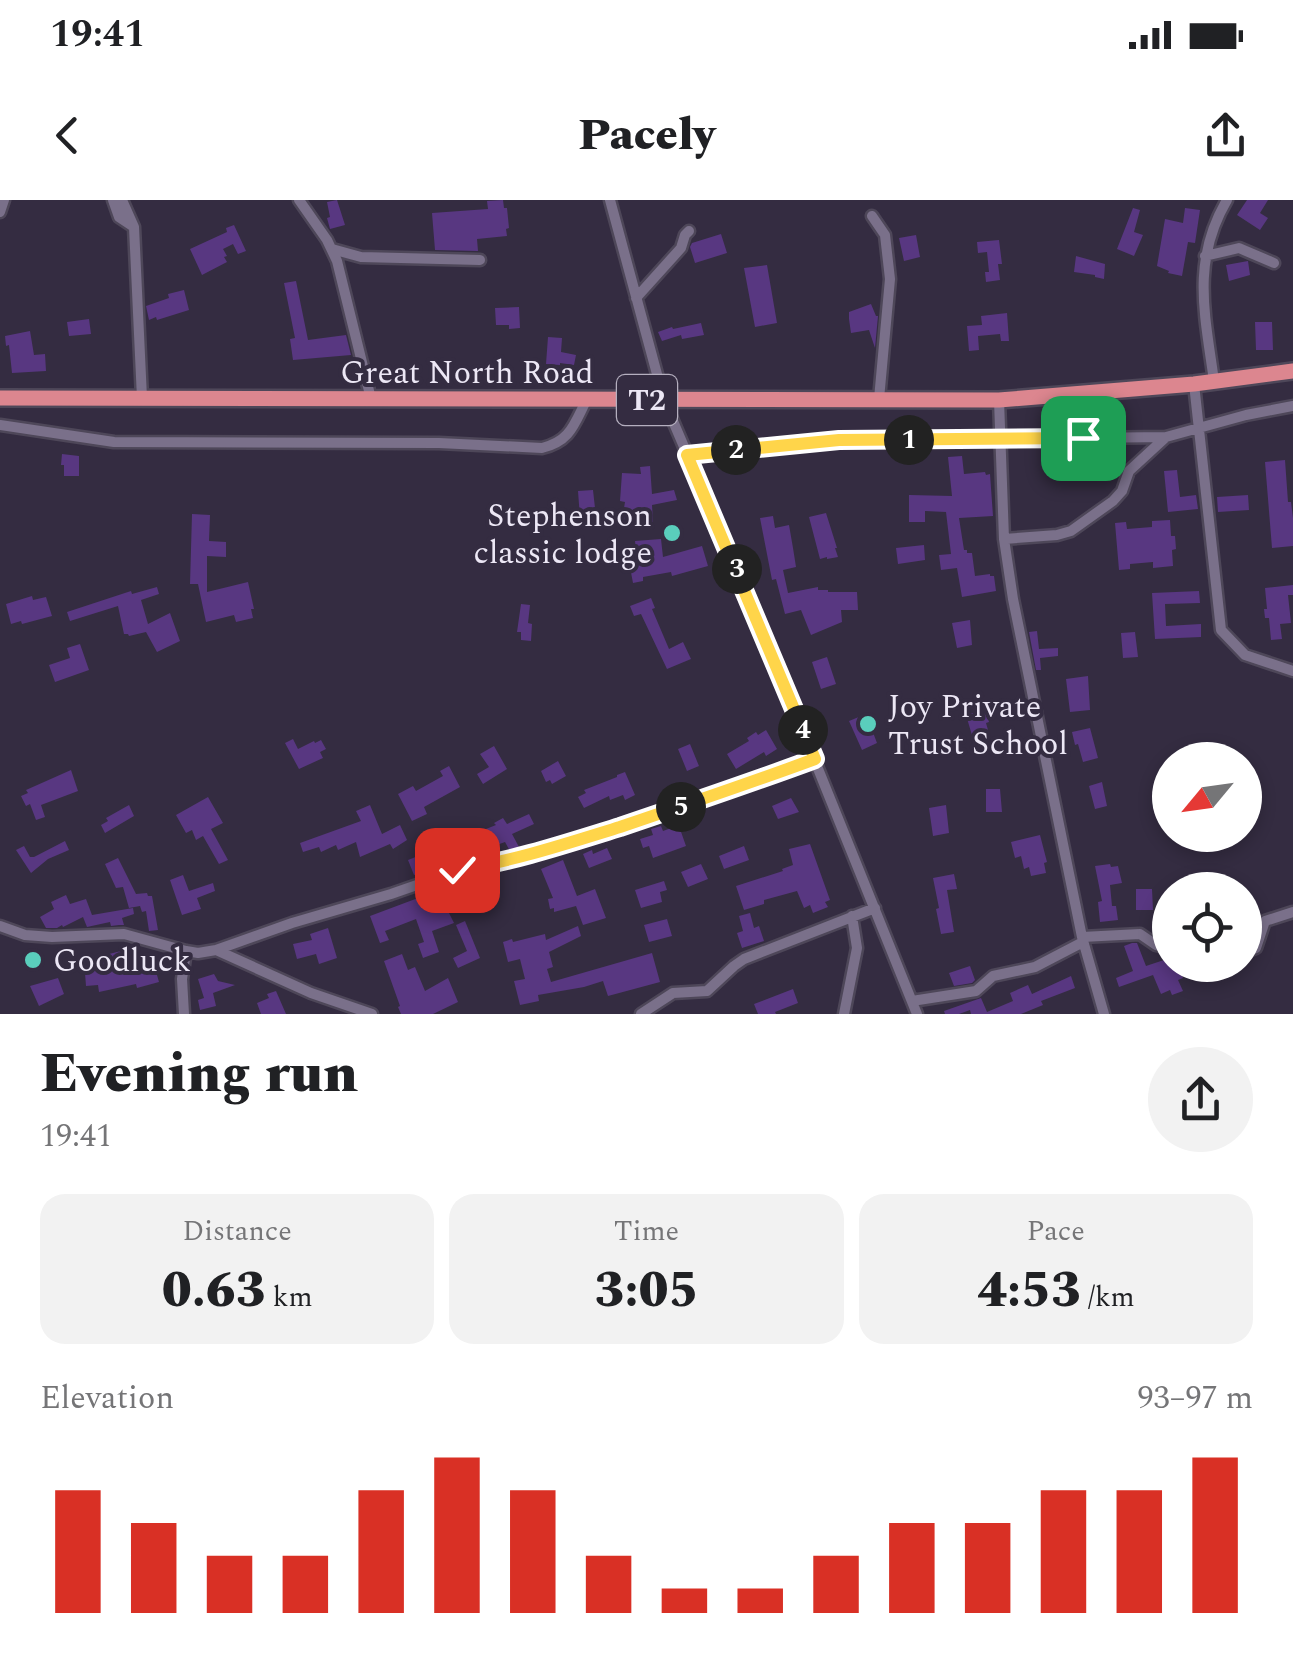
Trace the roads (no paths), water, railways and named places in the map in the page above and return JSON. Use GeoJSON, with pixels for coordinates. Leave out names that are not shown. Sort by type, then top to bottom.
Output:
{"type":"FeatureCollection","features":[{"type":"Feature","properties":{"kind":"highway","name":"Great North Road"},"geometry":{"type":"LineString","coordinates":[[0,398],[999,400],[1194,384],[1293,370]]}},
{"type":"Feature","properties":{"kind":"street"},"geometry":{"type":"LineString","coordinates":[[0,212],[4,200]]}},
{"type":"Feature","properties":{"kind":"street"},"geometry":{"type":"LineString","coordinates":[[112,200],[118,217],[134,227]]}},
{"type":"Feature","properties":{"kind":"street"},"geometry":{"type":"LineString","coordinates":[[122,200],[134,227],[142,398]]}},
{"type":"Feature","properties":{"kind":"street"},"geometry":{"type":"LineString","coordinates":[[299,200],[337,262],[371,399]]}},
{"type":"Feature","properties":{"kind":"street"},"geometry":{"type":"LineString","coordinates":[[610,200],[664,400],[917,1014]]}},
{"type":"Feature","properties":{"kind":"street"},"geometry":{"type":"LineString","coordinates":[[1214,381],[1202,274],[1215,221],[1227,200]]}},
{"type":"Feature","properties":{"kind":"street"},"geometry":{"type":"LineString","coordinates":[[872,216],[885,236],[890,279],[880,399]]}},
{"type":"Feature","properties":{"kind":"street"},"geometry":{"type":"LineString","coordinates":[[636,298],[681,248],[689,231]]}},
{"type":"Feature","properties":{"kind":"street"},"geometry":{"type":"LineString","coordinates":[[1205,256],[1239,248],[1274,263]]}},
{"type":"Feature","properties":{"kind":"street"},"geometry":{"type":"LineString","coordinates":[[332,249],[361,257],[480,260]]}},
{"type":"Feature","properties":{"kind":"street"},"geometry":{"type":"LineString","coordinates":[[1194,384],[1221,630],[1245,655],[1293,670]]}},
{"type":"Feature","properties":{"kind":"street"},"geometry":{"type":"LineString","coordinates":[[0,425],[114,442],[439,443],[542,448],[567,436],[587,399]]}},
{"type":"Feature","properties":{"kind":"street"},"geometry":{"type":"LineString","coordinates":[[999,400],[1004,539],[1082,940],[1104,1014]]}},
{"type":"Feature","properties":{"kind":"street"},"geometry":{"type":"LineString","coordinates":[[687,455],[839,440],[1166,437],[1293,406]]}},
{"type":"Feature","properties":{"kind":"street"},"geometry":{"type":"LineString","coordinates":[[1004,539],[1071,531],[1114,501],[1130,470],[1166,437]]}},
{"type":"Feature","properties":{"kind":"street"},"geometry":{"type":"LineString","coordinates":[[0,926],[25,935],[52,938],[124,934],[186,951],[216,950],[457,870],[511,861],[569,843],[815,759]]}},
{"type":"Feature","properties":{"kind":"street"},"geometry":{"type":"LineString","coordinates":[[641,1014],[673,993],[707,992],[740,962],[875,908]]}},
{"type":"Feature","properties":{"kind":"street"},"geometry":{"type":"LineString","coordinates":[[1262,930],[1265,921],[1293,912]]}},
{"type":"Feature","properties":{"kind":"street"},"geometry":{"type":"LineString","coordinates":[[844,1014],[857,948],[852,916]]}},
{"type":"Feature","properties":{"kind":"street"},"geometry":{"type":"LineString","coordinates":[[912,1001],[976,990],[993,976],[1035,967],[1082,940],[1140,934],[1152,942]]}},
{"type":"Feature","properties":{"kind":"street"},"geometry":{"type":"LineString","coordinates":[[216,950],[311,993],[372,1014]]}},
{"type":"Feature","properties":{"kind":"street"},"geometry":{"type":"LineString","coordinates":[[184,1014],[182,979],[186,951]]}},
{"type":"Feature","properties":{"kind":"place","name":"Stephenson classic lodge"},"geometry":{"type":"Point","coordinates":[672,533]}},
{"type":"Feature","properties":{"kind":"place","name":"Joy Private Trust School"},"geometry":{"type":"Point","coordinates":[868,724]}},
{"type":"Feature","properties":{"kind":"place","name":"Goodluck"},"geometry":{"type":"Point","coordinates":[33,960]}}]}
